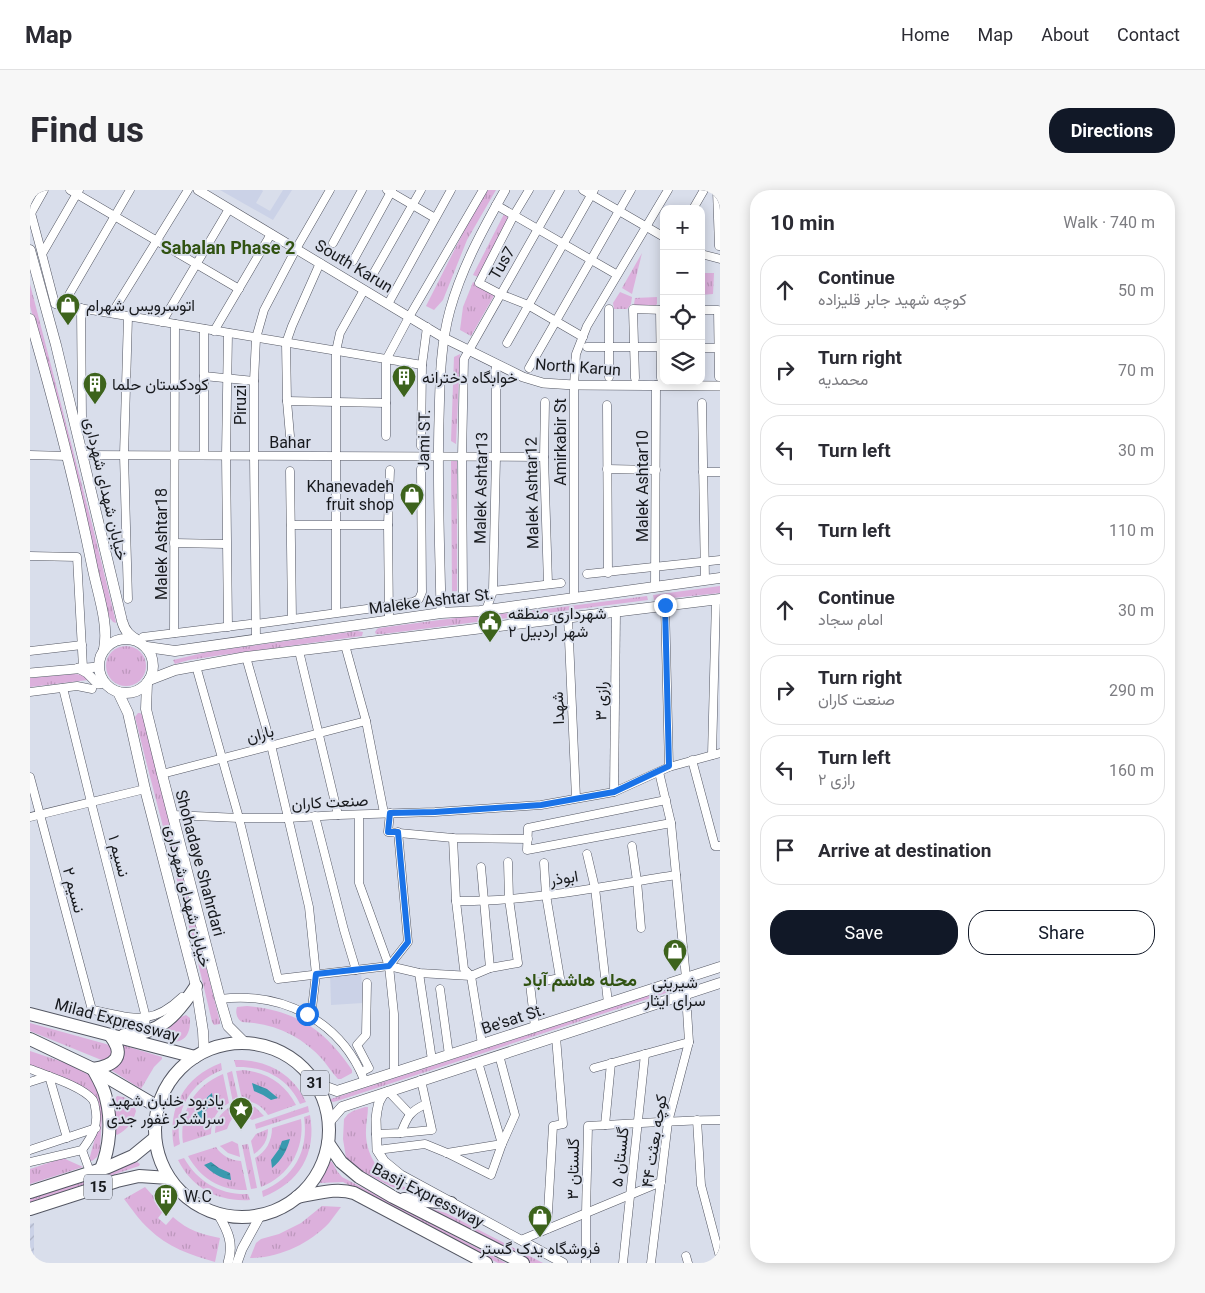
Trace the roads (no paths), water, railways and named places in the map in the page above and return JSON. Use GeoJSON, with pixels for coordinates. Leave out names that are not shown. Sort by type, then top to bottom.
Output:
{"type":"FeatureCollection","features":[{"type":"Feature","properties":{"kind":"highway"},"geometry":{"type":"LineString","coordinates":[[110,1035],[136,1035],[157,1028],[170,1019],[186,1002],[196,986]]}},
{"type":"Feature","properties":{"kind":"highway","name":"Milad Expressway"},"geometry":{"type":"LineString","coordinates":[[30,1014],[110,1035],[199,1054]]}},
{"type":"Feature","properties":{"kind":"highway"},"geometry":{"type":"LineString","coordinates":[[94,1069],[108,1066],[118,1056],[118,1048],[110,1035]]}},
{"type":"Feature","properties":{"kind":"highway"},"geometry":{"type":"LineString","coordinates":[[31,1039],[94,1069],[158,1107]]}},
{"type":"Feature","properties":{"kind":"highway","name":"31"},"geometry":{"type":"LineString","coordinates":[[245,1043],[266,1046],[285,1054],[302,1067],[315,1083],[324,1102],[328,1122],[328,1144],[318,1173],[297,1197],[280,1209],[260,1216],[239,1218],[218,1214],[199,1206],[182,1194],[169,1178],[160,1159],[155,1138],[156,1117],[162,1097],[172,1079],[186,1063],[199,1054],[224,1045],[245,1043]]}},
{"type":"Feature","properties":{"kind":"highway"},"geometry":{"type":"LineString","coordinates":[[94,1069],[106,1097],[109,1144],[96,1171]]}},
{"type":"Feature","properties":{"kind":"highway","name":"15"},"geometry":{"type":"LineString","coordinates":[[30,1192],[96,1171],[132,1156],[155,1138]]}},
{"type":"Feature","properties":{"kind":"highway","name":"Basij Expressway"},"geometry":{"type":"LineString","coordinates":[[328,1144],[341,1162],[359,1177],[396,1199],[523,1263]]}},
{"type":"Feature","properties":{"kind":"highway","name":"15"},"geometry":{"type":"LineString","coordinates":[[30,1210],[132,1177],[169,1178]]}},
{"type":"Feature","properties":{"kind":"highway","name":"Basij Expressway"},"geometry":{"type":"LineString","coordinates":[[297,1197],[327,1191],[354,1193],[486,1263]]}},
{"type":"Feature","properties":{"kind":"highway"},"geometry":{"type":"LineString","coordinates":[[396,1199],[451,1203]]}},
{"type":"Feature","properties":{"kind":"main road","name":"خیابان شهدای شهرداری"},"geometry":{"type":"LineString","coordinates":[[30,250],[56,345],[124,628],[127,633],[143,642]]}},
{"type":"Feature","properties":{"kind":"main road","name":"خیابان شهدای شهرداری"},"geometry":{"type":"LineString","coordinates":[[30,319],[46,372],[91,557],[105,627],[106,640],[104,649]]}},
{"type":"Feature","properties":{"kind":"main road","name":"Maleke Ashtar St."},"geometry":{"type":"LineString","coordinates":[[143,642],[173,651],[441,613],[486,610],[720,578]]}},
{"type":"Feature","properties":{"kind":"main road"},"geometry":{"type":"LineString","coordinates":[[651,607],[652,587]]}},
{"type":"Feature","properties":{"kind":"main road","name":"Maleke Ashtar St."},"geometry":{"type":"LineString","coordinates":[[148,682],[175,670],[246,657],[718,599]]}},
{"type":"Feature","properties":{"kind":"main road"},"geometry":{"type":"LineString","coordinates":[[105,627],[115,630],[122,621]]}},
{"type":"Feature","properties":{"kind":"main road"},"geometry":{"type":"LineString","coordinates":[[370,623],[373,642]]}},
{"type":"Feature","properties":{"kind":"main road"},"geometry":{"type":"LineString","coordinates":[[130,638],[143,642],[152,656],[152,674],[148,682],[143,688],[135,692],[118,692],[110,688],[104,683],[98,666],[104,649],[112,642],[120,639],[130,638]]}},
{"type":"Feature","properties":{"kind":"main road"},"geometry":{"type":"LineString","coordinates":[[173,651],[169,661],[175,670]]}},
{"type":"Feature","properties":{"kind":"main road","name":"Shohadaye Shahrdari"},"geometry":{"type":"LineString","coordinates":[[148,682],[136,708],[162,774],[228,1026],[245,1043]]}},
{"type":"Feature","properties":{"kind":"main road","name":"خیابان شهدای شهرداری"},"geometry":{"type":"LineString","coordinates":[[118,692],[136,708],[145,789],[196,986],[203,1031],[199,1054]]}},
{"type":"Feature","properties":{"kind":"main road","name":"Be'sat St."},"geometry":{"type":"LineString","coordinates":[[315,1083],[337,1091],[720,967]]}},
{"type":"Feature","properties":{"kind":"main road"},"geometry":{"type":"LineString","coordinates":[[686,978],[686,994]]}},
{"type":"Feature","properties":{"kind":"main road","name":"Be'sat St."},"geometry":{"type":"LineString","coordinates":[[328,1122],[342,1107],[720,983]]}},
{"type":"Feature","properties":{"kind":"street"},"geometry":{"type":"LineString","coordinates":[[44,190],[31,214],[59,304]]}},
{"type":"Feature","properties":{"kind":"street"},"geometry":{"type":"LineString","coordinates":[[59,304],[130,190]]}},
{"type":"Feature","properties":{"kind":"street"},"geometry":{"type":"LineString","coordinates":[[112,314],[188,190]]}},
{"type":"Feature","properties":{"kind":"street","name":"South Karun"},"geometry":{"type":"LineString","coordinates":[[198,190],[444,338]]}},
{"type":"Feature","properties":{"kind":"street","name":"Piruzi"},"geometry":{"type":"LineString","coordinates":[[256,639],[253,624],[254,381],[256,338],[264,310],[330,190]]}},
{"type":"Feature","properties":{"kind":"street"},"geometry":{"type":"LineString","coordinates":[[333,243],[362,190]]}},
{"type":"Feature","properties":{"kind":"street"},"geometry":{"type":"LineString","coordinates":[[372,276],[421,190]]}},
{"type":"Feature","properties":{"kind":"street"},"geometry":{"type":"LineString","coordinates":[[388,304],[451,190]]}},
{"type":"Feature","properties":{"kind":"street"},"geometry":{"type":"LineString","coordinates":[[386,436],[386,360],[483,190]]}},
{"type":"Feature","properties":{"kind":"street","name":"Jami ST."},"geometry":{"type":"LineString","coordinates":[[441,613],[438,456],[441,362],[444,338],[462,273],[484,225],[505,190]]}},
{"type":"Feature","properties":{"kind":"street"},"geometry":{"type":"LineString","coordinates":[[528,190],[478,283],[528,305],[583,337]]}},
{"type":"Feature","properties":{"kind":"street","name":"Tus7"},"geometry":{"type":"LineString","coordinates":[[463,593],[462,456],[464,359],[560,190]]}},
{"type":"Feature","properties":{"kind":"street"},"geometry":{"type":"LineString","coordinates":[[583,190],[592,192],[619,211],[660,235]]}},
{"type":"Feature","properties":{"kind":"street"},"geometry":{"type":"LineString","coordinates":[[529,368],[631,190]]}},
{"type":"Feature","properties":{"kind":"street","name":"Amirkabir St"},"geometry":{"type":"LineString","coordinates":[[574,598],[574,385],[576,354],[587,326],[668,190]]}},
{"type":"Feature","properties":{"kind":"street"},"geometry":{"type":"LineString","coordinates":[[695,205],[704,190]]}},
{"type":"Feature","properties":{"kind":"street"},"geometry":{"type":"LineString","coordinates":[[717,190],[719,246]]}},
{"type":"Feature","properties":{"kind":"street"},"geometry":{"type":"LineString","coordinates":[[42,254],[75,191],[239,289]]}},
{"type":"Feature","properties":{"kind":"street"},"geometry":{"type":"LineString","coordinates":[[352,261],[390,191],[435,218]]}},
{"type":"Feature","properties":{"kind":"street"},"geometry":{"type":"LineString","coordinates":[[507,343],[592,192]]}},
{"type":"Feature","properties":{"kind":"street"},"geometry":{"type":"LineString","coordinates":[[496,205],[614,273]]}},
{"type":"Feature","properties":{"kind":"street"},"geometry":{"type":"LineString","coordinates":[[162,322],[229,209]]}},
{"type":"Feature","properties":{"kind":"street"},"geometry":{"type":"LineString","coordinates":[[214,331],[271,234]]}},
{"type":"Feature","properties":{"kind":"street"},"geometry":{"type":"LineString","coordinates":[[705,255],[720,259]]}},
{"type":"Feature","properties":{"kind":"street"},"geometry":{"type":"LineString","coordinates":[[290,436],[286,343],[320,263]]}},
{"type":"Feature","properties":{"kind":"street"},"geometry":{"type":"LineString","coordinates":[[336,612],[336,351],[340,333],[364,290]]}},
{"type":"Feature","properties":{"kind":"street"},"geometry":{"type":"LineString","coordinates":[[59,304],[422,365]]}},
{"type":"Feature","properties":{"kind":"street"},"geometry":{"type":"LineString","coordinates":[[74,420],[82,419],[81,308]]}},
{"type":"Feature","properties":{"kind":"street"},"geometry":{"type":"LineString","coordinates":[[609,309],[609,377]]}},
{"type":"Feature","properties":{"kind":"street"},"geometry":{"type":"LineString","coordinates":[[635,378],[633,309],[660,310]]}},
{"type":"Feature","properties":{"kind":"street"},"geometry":{"type":"LineString","coordinates":[[705,310],[718,310],[719,382]]}},
{"type":"Feature","properties":{"kind":"street"},"geometry":{"type":"LineString","coordinates":[[128,317],[124,455],[128,598]]}},
{"type":"Feature","properties":{"kind":"street","name":"Malek Ashtar18"},"geometry":{"type":"LineString","coordinates":[[174,633],[175,324]]}},
{"type":"Feature","properties":{"kind":"street"},"geometry":{"type":"LineString","coordinates":[[421,446],[422,365],[427,327]]}},
{"type":"Feature","properties":{"kind":"street"},"geometry":{"type":"LineString","coordinates":[[204,329],[204,456]]}},
{"type":"Feature","properties":{"kind":"street"},"geometry":{"type":"LineString","coordinates":[[228,333],[226,456],[228,627]]}},
{"type":"Feature","properties":{"kind":"street","name":"North Karun"},"geometry":{"type":"LineString","coordinates":[[444,338],[533,381],[574,385],[658,381]]}},
{"type":"Feature","properties":{"kind":"street"},"geometry":{"type":"LineString","coordinates":[[587,347],[660,347]]}},
{"type":"Feature","properties":{"kind":"street"},"geometry":{"type":"LineString","coordinates":[[705,348],[719,348]]}},
{"type":"Feature","properties":{"kind":"street","name":"Malek Ashtar13"},"geometry":{"type":"LineString","coordinates":[[486,610],[493,591],[496,364]]}},
{"type":"Feature","properties":{"kind":"street","name":"Malek Ashtar10"},"geometry":{"type":"LineString","coordinates":[[652,587],[655,568],[658,381],[660,364]]}},
{"type":"Feature","properties":{"kind":"street"},"geometry":{"type":"LineString","coordinates":[[204,376],[254,381]]}},
{"type":"Feature","properties":{"kind":"street","name":"North Karun"},"geometry":{"type":"LineString","coordinates":[[705,382],[719,382]]}},
{"type":"Feature","properties":{"kind":"street"},"geometry":{"type":"LineString","coordinates":[[287,400],[386,404]]}},
{"type":"Feature","properties":{"kind":"street","name":"Malek Ashtar12"},"geometry":{"type":"LineString","coordinates":[[544,402],[548,584]]}},
{"type":"Feature","properties":{"kind":"street"},"geometry":{"type":"LineString","coordinates":[[702,403],[705,580]]}},
{"type":"Feature","properties":{"kind":"street"},"geometry":{"type":"LineString","coordinates":[[607,405],[608,573]]}},
{"type":"Feature","properties":{"kind":"street","name":"Bahar"},"geometry":{"type":"LineString","coordinates":[[82,454],[544,457]]}},
{"type":"Feature","properties":{"kind":"street"},"geometry":{"type":"LineString","coordinates":[[30,455],[67,456]]}},
{"type":"Feature","properties":{"kind":"street"},"geometry":{"type":"LineString","coordinates":[[143,642],[174,633],[389,606],[419,599],[422,592],[421,469]]}},
{"type":"Feature","properties":{"kind":"street"},"geometry":{"type":"LineString","coordinates":[[607,469],[656,470]]}},
{"type":"Feature","properties":{"kind":"street"},"geometry":{"type":"LineString","coordinates":[[389,620],[388,525],[390,470]]}},
{"type":"Feature","properties":{"kind":"street"},"geometry":{"type":"LineString","coordinates":[[290,471],[292,619]]}},
{"type":"Feature","properties":{"kind":"street"},"geometry":{"type":"LineString","coordinates":[[703,472],[720,472]]}},
{"type":"Feature","properties":{"kind":"street"},"geometry":{"type":"LineString","coordinates":[[290,525],[388,525]]}},
{"type":"Feature","properties":{"kind":"street"},"geometry":{"type":"LineString","coordinates":[[174,543],[226,544]]}},
{"type":"Feature","properties":{"kind":"street"},"geometry":{"type":"LineString","coordinates":[[30,556],[77,557],[82,646],[80,668]]}},
{"type":"Feature","properties":{"kind":"street"},"geometry":{"type":"LineString","coordinates":[[587,574],[720,560]]}},
{"type":"Feature","properties":{"kind":"street"},"geometry":{"type":"LineString","coordinates":[[493,591],[561,583]]}},
{"type":"Feature","properties":{"kind":"street"},"geometry":{"type":"LineString","coordinates":[[716,754],[718,599]]}},
{"type":"Feature","properties":{"kind":"street"},"geometry":{"type":"LineString","coordinates":[[665,605],[669,766]]}},
{"type":"Feature","properties":{"kind":"street","name":"رازی ۳"},"geometry":{"type":"LineString","coordinates":[[614,792],[616,611]]}},
{"type":"Feature","properties":{"kind":"street","name":"شهدا"},"geometry":{"type":"LineString","coordinates":[[568,617],[576,798]]}},
{"type":"Feature","properties":{"kind":"street"},"geometry":{"type":"LineString","coordinates":[[346,645],[387,813],[388,832],[453,838],[528,838]]}},
{"type":"Feature","properties":{"kind":"street"},"geometry":{"type":"LineString","coordinates":[[30,651],[82,646]]}},
{"type":"Feature","properties":{"kind":"street"},"geometry":{"type":"LineString","coordinates":[[299,651],[338,815]]}},
{"type":"Feature","properties":{"kind":"street"},"geometry":{"type":"LineString","coordinates":[[246,657],[271,746],[309,908],[316,974],[311,1017]]}},
{"type":"Feature","properties":{"kind":"street"},"geometry":{"type":"LineString","coordinates":[[30,673],[98,666]]}},
{"type":"Feature","properties":{"kind":"street"},"geometry":{"type":"LineString","coordinates":[[196,666],[239,818],[278,979],[389,966],[420,973],[471,976],[490,968],[518,963],[509,899],[508,862]]}},
{"type":"Feature","properties":{"kind":"street"},"geometry":{"type":"LineString","coordinates":[[80,668],[88,673],[98,684],[104,683]]}},
{"type":"Feature","properties":{"kind":"street"},"geometry":{"type":"LineString","coordinates":[[30,692],[78,686],[92,689]]}},
{"type":"Feature","properties":{"kind":"street","name":"نسیم ۱"},"geometry":{"type":"LineString","coordinates":[[63,688],[146,1018],[144,1032]]}},
{"type":"Feature","properties":{"kind":"street","name":"باران"},"geometry":{"type":"LineString","coordinates":[[162,774],[366,722]]}},
{"type":"Feature","properties":{"kind":"street","name":"صنعت کاران"},"geometry":{"type":"LineString","coordinates":[[173,815],[288,818],[435,812],[541,805],[614,792],[669,766],[716,754]]}},
{"type":"Feature","properties":{"kind":"street"},"geometry":{"type":"LineString","coordinates":[[692,760],[718,846]]}},
{"type":"Feature","properties":{"kind":"street"},"geometry":{"type":"LineString","coordinates":[[659,772],[671,823],[686,978]]}},
{"type":"Feature","properties":{"kind":"street","name":"نسیم ۲"},"geometry":{"type":"LineString","coordinates":[[30,777],[92,1010],[132,1018],[146,1018]]}},
{"type":"Feature","properties":{"kind":"street"},"geometry":{"type":"LineString","coordinates":[[30,817],[145,789]]}},
{"type":"Feature","properties":{"kind":"street"},"geometry":{"type":"LineString","coordinates":[[666,800],[528,828],[528,850],[671,823]]}},
{"type":"Feature","properties":{"kind":"street"},"geometry":{"type":"LineString","coordinates":[[359,815],[359,883],[389,966],[394,1014],[394,1073]]}},
{"type":"Feature","properties":{"kind":"street"},"geometry":{"type":"LineString","coordinates":[[316,816],[356,970]]}},
{"type":"Feature","properties":{"kind":"street"},"geometry":{"type":"LineString","coordinates":[[389,966],[408,942],[398,832]]}},
{"type":"Feature","properties":{"kind":"street"},"geometry":{"type":"LineString","coordinates":[[453,838],[456,901],[464,969],[471,976],[482,1044]]}},
{"type":"Feature","properties":{"kind":"street"},"geometry":{"type":"LineString","coordinates":[[632,846],[641,928]]}},
{"type":"Feature","properties":{"kind":"street"},"geometry":{"type":"LineString","coordinates":[[587,854],[595,888],[608,1004]]}},
{"type":"Feature","properties":{"kind":"street"},"geometry":{"type":"LineString","coordinates":[[535,1027],[530,984],[560,978],[546,895],[544,863]]}},
{"type":"Feature","properties":{"kind":"street"},"geometry":{"type":"LineString","coordinates":[[481,867],[490,968]]}},
{"type":"Feature","properties":{"kind":"street","name":"ابوذر"},"geometry":{"type":"LineString","coordinates":[[456,901],[483,901],[546,895],[676,875]]}},
{"type":"Feature","properties":{"kind":"street"},"geometry":{"type":"LineString","coordinates":[[420,973],[432,1060]]}},
{"type":"Feature","properties":{"kind":"street"},"geometry":{"type":"LineString","coordinates":[[361,1072],[369,1068],[357,1045],[366,1035],[366,983]]}},
{"type":"Feature","properties":{"kind":"street"},"geometry":{"type":"LineString","coordinates":[[440,989],[449,1055]]}},
{"type":"Feature","properties":{"kind":"street","name":"کوچه بعثت ۴۴"},"geometry":{"type":"LineString","coordinates":[[651,1263],[668,1122],[689,1042],[686,994]]}},
{"type":"Feature","properties":{"kind":"street"},"geometry":{"type":"LineString","coordinates":[[146,1018],[161,1013],[174,1005],[182,997]]}},
{"type":"Feature","properties":{"kind":"street"},"geometry":{"type":"LineString","coordinates":[[220,999],[246,998],[278,1002],[311,1017],[344,1045],[365,1082]]}},
{"type":"Feature","properties":{"kind":"street"},"geometry":{"type":"LineString","coordinates":[[547,1229],[552,1126],[563,1124],[556,1037]]}},
{"type":"Feature","properties":{"kind":"street"},"geometry":{"type":"LineString","coordinates":[[594,1068],[689,1042]]}},
{"type":"Feature","properties":{"kind":"street","name":"گلستان ۵"},"geometry":{"type":"LineString","coordinates":[[623,1263],[645,1054]]}},
{"type":"Feature","properties":{"kind":"street"},"geometry":{"type":"LineString","coordinates":[[377,1150],[425,1144],[491,1175],[515,1115],[499,1055]]}},
{"type":"Feature","properties":{"kind":"street"},"geometry":{"type":"LineString","coordinates":[[478,1062],[502,1144]]}},
{"type":"Feature","properties":{"kind":"street"},"geometry":{"type":"LineString","coordinates":[[605,1125],[611,1063]]}},
{"type":"Feature","properties":{"kind":"street"},"geometry":{"type":"LineString","coordinates":[[30,1069],[84,1093],[94,1101],[96,1112],[96,1128],[82,1150],[30,1162]]}},
{"type":"Feature","properties":{"kind":"street"},"geometry":{"type":"LineString","coordinates":[[30,1082],[49,1076]]}},
{"type":"Feature","properties":{"kind":"street"},"geometry":{"type":"LineString","coordinates":[[49,1076],[67,1138]]}},
{"type":"Feature","properties":{"kind":"street"},"geometry":{"type":"LineString","coordinates":[[376,1134],[432,1130],[422,1080]]}},
{"type":"Feature","properties":{"kind":"street"},"geometry":{"type":"LineString","coordinates":[[410,1114],[386,1092],[379,1102],[376,1134],[377,1150],[384,1161],[401,1175],[563,1263]]}},
{"type":"Feature","properties":{"kind":"street"},"geometry":{"type":"LineString","coordinates":[[401,1133],[410,1114],[426,1104]]}},
{"type":"Feature","properties":{"kind":"street"},"geometry":{"type":"LineString","coordinates":[[697,1120],[701,1185],[720,1257]]}},
{"type":"Feature","properties":{"kind":"street","name":"گلستان ۳"},"geometry":{"type":"LineString","coordinates":[[586,1263],[588,1126],[720,1120]]}},
{"type":"Feature","properties":{"kind":"street"},"geometry":{"type":"LineString","coordinates":[[30,1150],[96,1128]]}},
{"type":"Feature","properties":{"kind":"street"},"geometry":{"type":"LineString","coordinates":[[447,1153],[502,1144]]}},
{"type":"Feature","properties":{"kind":"street"},"geometry":{"type":"LineString","coordinates":[[82,1150],[96,1171]]}},
{"type":"Feature","properties":{"kind":"street"},"geometry":{"type":"LineString","coordinates":[[521,1240],[661,1182]]}},
{"type":"Feature","properties":{"kind":"street"},"geometry":{"type":"LineString","coordinates":[[218,1214],[231,1242],[228,1263]]}},
{"type":"Feature","properties":{"kind":"street"},"geometry":{"type":"LineString","coordinates":[[238,1263],[242,1249],[260,1216]]}},
{"type":"Feature","properties":{"kind":"water"},"geometry":{"type":"Polygon","coordinates":[[[252,1083],[267,1089],[278,1098],[271,1100],[254,1091],[252,1083]]]}},
{"type":"Feature","properties":{"kind":"water"},"geometry":{"type":"Polygon","coordinates":[[[212,1093],[213,1100],[205,1112],[202,1122],[194,1124],[200,1107],[212,1093]]]}},
{"type":"Feature","properties":{"kind":"water"},"geometry":{"type":"Polygon","coordinates":[[[290,1139],[284,1155],[272,1168],[271,1160],[282,1141],[290,1139]]]}},
{"type":"Feature","properties":{"kind":"water"},"geometry":{"type":"Polygon","coordinates":[[[211,1162],[230,1173],[231,1180],[216,1175],[204,1165],[211,1162]]]}},
{"type":"Feature","properties":{"kind":"place","name":"اتوسرویس شهرام"},"geometry":{"type":"Point","coordinates":[68,326]}},
{"type":"Feature","properties":{"kind":"place","name":"خوابگاه دخترانه"},"geometry":{"type":"Point","coordinates":[404,398]}},
{"type":"Feature","properties":{"kind":"place","name":"کودکستان حلما"},"geometry":{"type":"Point","coordinates":[95,405]}},
{"type":"Feature","properties":{"kind":"place","name":"Khanevadeh fruit shop"},"geometry":{"type":"Point","coordinates":[412,516]}},
{"type":"Feature","properties":{"kind":"place","name":"شهرداری منطقه ۲ شهر اردبیل"},"geometry":{"type":"Point","coordinates":[490,643]}},
{"type":"Feature","properties":{"kind":"place","name":"شیرینی ‌سرای ایثار"},"geometry":{"type":"Point","coordinates":[675,972]}},
{"type":"Feature","properties":{"kind":"place","name":"یادبود خلبان شهید سرلشکر غفور جدی"},"geometry":{"type":"Point","coordinates":[241,1130]}},
{"type":"Feature","properties":{"kind":"place","name":"W.C"},"geometry":{"type":"Point","coordinates":[166,1217]}},
{"type":"Feature","properties":{"kind":"place","name":"فروشگاه یدک گستر"},"geometry":{"type":"Point","coordinates":[540,1238]}},
{"type":"Feature","properties":{"kind":"district","name":"Sabalan Phase 2"},"geometry":{"type":"Point","coordinates":[228,247]}},
{"type":"Feature","properties":{"kind":"district","name":"محله هاشم آباد"},"geometry":{"type":"Point","coordinates":[580,979]}}]}
